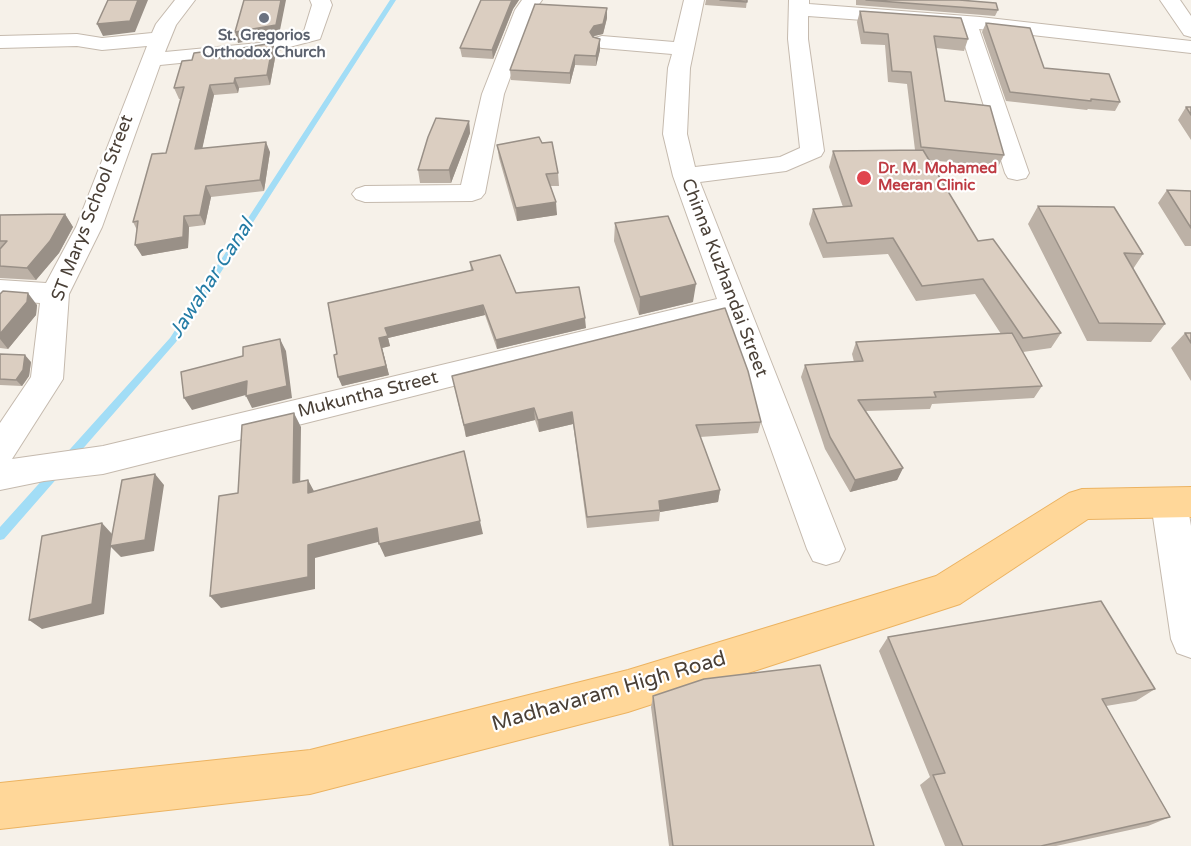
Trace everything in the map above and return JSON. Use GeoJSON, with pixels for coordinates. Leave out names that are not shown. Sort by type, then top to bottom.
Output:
{"type":"FeatureCollection","features":[{"type":"Feature","properties":{"kind":"main road","name":"Madhavaram High Road"},"geometry":{"type":"LineString","coordinates":[[0,806],[310,772],[628,691],[946,591],[1082,504],[1180,503]]}},
{"type":"Feature","properties":{"kind":"street","name":"ST Marys School Street"},"geometry":{"type":"LineString","coordinates":[[0,450],[47,379],[55,294],[89,227],[166,24],[185,0]]}},
{"type":"Feature","properties":{"kind":"street"},"geometry":{"type":"LineString","coordinates":[[0,42],[65,40],[73,58],[80,60],[155,51],[259,49],[313,35],[322,6],[320,0]]}},
{"type":"Feature","properties":{"kind":"street"},"geometry":{"type":"LineString","coordinates":[[365,194],[472,193],[494,94],[525,10],[532,0]]}},
{"type":"Feature","properties":{"kind":"street","name":"Chinna Kuzhandai Street"},"geometry":{"type":"LineString","coordinates":[[694,0],[683,49],[675,134],[685,176],[826,549]]}},
{"type":"Feature","properties":{"kind":"street"},"geometry":{"type":"LineString","coordinates":[[1170,0],[1191,31]]}},
{"type":"Feature","properties":{"kind":"street"},"geometry":{"type":"LineString","coordinates":[[685,176],[786,164],[812,151],[798,39],[799,4],[1191,47]]}},
{"type":"Feature","properties":{"kind":"street"},"geometry":{"type":"LineString","coordinates":[[967,22],[1017,173]]}},
{"type":"Feature","properties":{"kind":"street"},"geometry":{"type":"LineString","coordinates":[[602,42],[683,49]]}},
{"type":"Feature","properties":{"kind":"street"},"geometry":{"type":"LineString","coordinates":[[0,290],[55,294]]}},
{"type":"Feature","properties":{"kind":"street","name":"Mukuntha Street"},"geometry":{"type":"LineString","coordinates":[[0,476],[44,466],[103,460],[735,305]]}},
{"type":"Feature","properties":{"kind":"street"},"geometry":{"type":"LineString","coordinates":[[1180,503],[1191,639]]}},
{"type":"Feature","properties":{"kind":"building"},"geometry":{"type":"Polygon","coordinates":[[[108,0],[138,0],[130,21],[97,24],[108,0]]]}},
{"type":"Feature","properties":{"kind":"building","name":"St. Gregorios Orthodox Church"},"geometry":{"type":"Polygon","coordinates":[[[244,0],[281,0],[276,25],[235,32],[244,0]]]}},
{"type":"Feature","properties":{"kind":"building"},"geometry":{"type":"Polygon","coordinates":[[[481,0],[512,0],[492,50],[460,48],[481,0]]]}},
{"type":"Feature","properties":{"kind":"building"},"geometry":{"type":"Polygon","coordinates":[[[720,0],[747,0],[747,2],[720,0]]]}},
{"type":"Feature","properties":{"kind":"building"},"geometry":{"type":"Polygon","coordinates":[[[866,0],[959,0],[996,3],[998,10],[866,0]]]}},
{"type":"Feature","properties":{"kind":"building"},"geometry":{"type":"Polygon","coordinates":[[[535,4],[607,8],[603,24],[594,26],[590,32],[593,37],[600,39],[596,56],[575,55],[570,73],[510,70],[535,4]]]}},
{"type":"Feature","properties":{"kind":"building"},"geometry":{"type":"Polygon","coordinates":[[[860,11],[961,18],[968,39],[934,36],[945,101],[990,106],[1004,155],[921,147],[911,72],[892,71],[888,34],[864,32],[860,11]]]}},
{"type":"Feature","properties":{"kind":"building"},"geometry":{"type":"Polygon","coordinates":[[[986,23],[1030,28],[1044,68],[1109,74],[1120,102],[1010,92],[986,23]]]}},
{"type":"Feature","properties":{"kind":"building"},"geometry":{"type":"Polygon","coordinates":[[[273,43],[267,75],[235,78],[234,83],[210,85],[195,149],[266,142],[260,180],[206,186],[200,215],[184,216],[183,237],[135,245],[138,221],[133,222],[152,154],[166,153],[184,87],[174,88],[182,61],[192,60],[194,53],[202,52],[216,56],[216,58],[227,57],[230,50],[273,43]]]}},
{"type":"Feature","properties":{"kind":"building"},"geometry":{"type":"Polygon","coordinates":[[[436,118],[469,121],[449,170],[418,170],[428,137],[436,118]]]}},
{"type":"Feature","properties":{"kind":"building"},"geometry":{"type":"Polygon","coordinates":[[[539,137],[542,143],[552,142],[558,173],[546,174],[556,202],[516,208],[497,145],[539,137]]]}},
{"type":"Feature","properties":{"kind":"building"},"geometry":{"type":"Polygon","coordinates":[[[923,150],[978,241],[993,239],[1061,333],[1023,338],[983,279],[922,286],[893,238],[827,243],[813,209],[852,206],[833,151],[923,150]]]}},
{"type":"Feature","properties":{"kind":"building"},"geometry":{"type":"Polygon","coordinates":[[[1167,190],[1191,191],[1191,228],[1167,190]]]}},
{"type":"Feature","properties":{"kind":"building"},"geometry":{"type":"Polygon","coordinates":[[[1038,206],[1114,207],[1143,254],[1124,253],[1165,324],[1099,323],[1038,206]]]}},
{"type":"Feature","properties":{"kind":"building"},"geometry":{"type":"Polygon","coordinates":[[[65,214],[50,241],[27,268],[0,266],[0,249],[7,241],[0,241],[0,215],[65,214]]]}},
{"type":"Feature","properties":{"kind":"building"},"geometry":{"type":"Polygon","coordinates":[[[668,216],[696,284],[640,297],[615,223],[668,216]]]}},
{"type":"Feature","properties":{"kind":"building"},"geometry":{"type":"Polygon","coordinates":[[[500,255],[516,293],[579,287],[585,318],[496,340],[483,305],[385,328],[388,336],[379,338],[386,366],[338,377],[334,355],[337,354],[328,303],[473,270],[470,262],[500,255]]]}},
{"type":"Feature","properties":{"kind":"building"},"geometry":{"type":"Polygon","coordinates":[[[3,291],[28,293],[27,302],[0,334],[0,294],[3,291]]]}},
{"type":"Feature","properties":{"kind":"building"},"geometry":{"type":"Polygon","coordinates":[[[725,308],[748,371],[761,422],[696,425],[720,490],[659,501],[660,510],[587,517],[572,412],[538,420],[534,408],[464,425],[452,376],[725,308]]]}},
{"type":"Feature","properties":{"kind":"building"},"geometry":{"type":"Polygon","coordinates":[[[1012,333],[1042,386],[934,392],[936,397],[858,400],[903,468],[855,480],[830,437],[805,365],[863,361],[856,342],[1012,333]]]}},
{"type":"Feature","properties":{"kind":"building"},"geometry":{"type":"Polygon","coordinates":[[[1185,333],[1191,333],[1191,343],[1185,333]]]}},
{"type":"Feature","properties":{"kind":"building"},"geometry":{"type":"Polygon","coordinates":[[[280,339],[287,386],[246,396],[247,381],[184,398],[181,372],[243,356],[243,347],[280,339]]]}},
{"type":"Feature","properties":{"kind":"building"},"geometry":{"type":"Polygon","coordinates":[[[0,354],[25,355],[23,370],[16,380],[0,379],[0,354]]]}},
{"type":"Feature","properties":{"kind":"building"},"geometry":{"type":"Polygon","coordinates":[[[294,413],[293,483],[308,480],[308,493],[464,451],[480,521],[379,544],[377,528],[308,545],[308,577],[210,596],[219,496],[238,493],[242,425],[294,413]]]}},
{"type":"Feature","properties":{"kind":"building"},"geometry":{"type":"Polygon","coordinates":[[[155,474],[145,540],[110,546],[122,480],[155,474]]]}},
{"type":"Feature","properties":{"kind":"building"},"geometry":{"type":"Polygon","coordinates":[[[102,523],[92,604],[29,620],[42,536],[102,523]]]}},
{"type":"Feature","properties":{"kind":"building"},"geometry":{"type":"Polygon","coordinates":[[[1101,601],[1155,689],[1102,699],[1170,817],[1041,846],[963,846],[933,775],[945,773],[888,637],[1101,601]]]}},
{"type":"Feature","properties":{"kind":"building"},"geometry":{"type":"Polygon","coordinates":[[[820,665],[874,846],[673,846],[653,696],[704,679],[820,665]]]}},
{"type":"Feature","properties":{"kind":"waterway","name":"Jawahar Canal"},"geometry":{"type":"LineString","coordinates":[[0,535],[173,340],[393,0]]}},
{"type":"Feature","properties":{"kind":"place","name":"St. Gregorios Orthodox Church"},"geometry":{"type":"Point","coordinates":[264,18]}},
{"type":"Feature","properties":{"kind":"place","name":"Dr. M. Mohamed Meeran Clinic"},"geometry":{"type":"Point","coordinates":[864,178]}}]}
